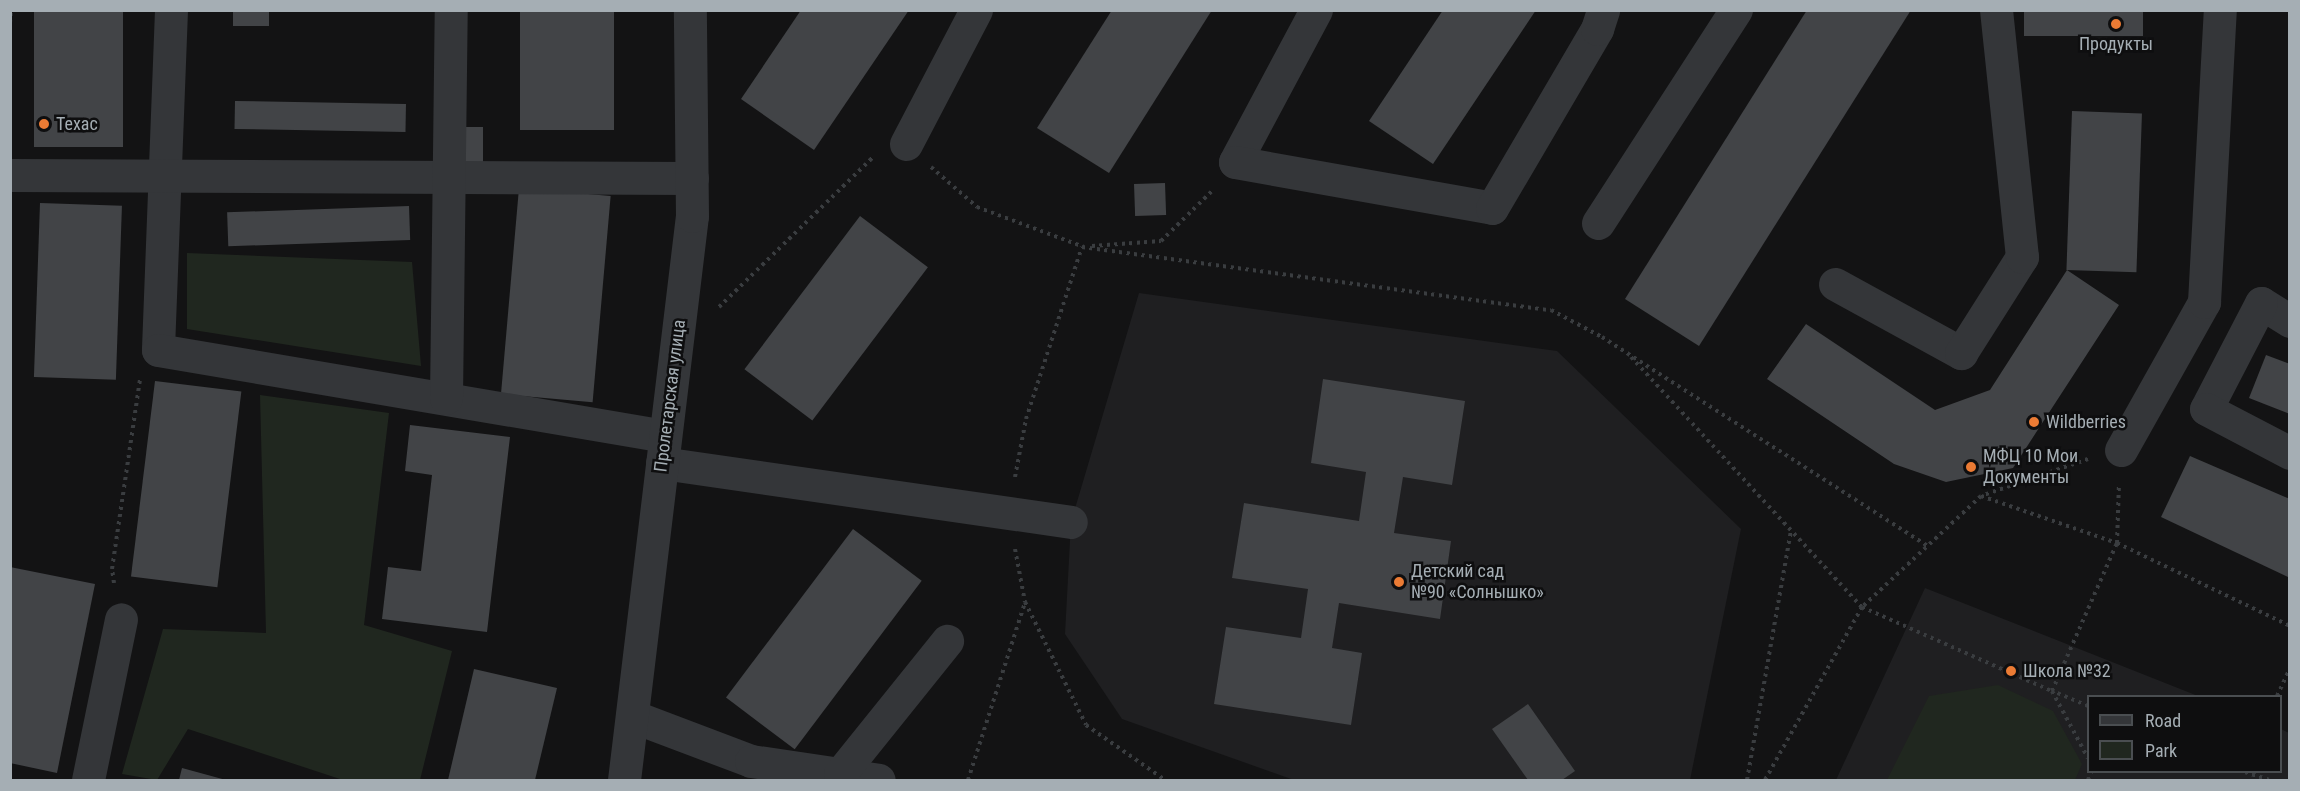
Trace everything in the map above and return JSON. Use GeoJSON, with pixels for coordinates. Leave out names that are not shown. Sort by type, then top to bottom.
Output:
{"type":"FeatureCollection","features":[{"type":"Feature","properties":{"kind":"street"},"geometry":{"type":"LineString","coordinates":[[171,10],[158,350],[446,398],[664,449],[1071,522]]}},
{"type":"Feature","properties":{"kind":"street"},"geometry":{"type":"LineString","coordinates":[[446,398],[451,10]]}},
{"type":"Feature","properties":{"kind":"street","name":"Пролетарская улица"},"geometry":{"type":"LineString","coordinates":[[624,780],[692,216],[690,10]]}},
{"type":"Feature","properties":{"kind":"street"},"geometry":{"type":"LineString","coordinates":[[906,144],[976,10]]}},
{"type":"Feature","properties":{"kind":"street"},"geometry":{"type":"LineString","coordinates":[[1316,10],[1235,162],[1492,208],[1598,29],[1603,10]]}},
{"type":"Feature","properties":{"kind":"street"},"geometry":{"type":"LineString","coordinates":[[1598,223],[1736,10]]}},
{"type":"Feature","properties":{"kind":"street"},"geometry":{"type":"LineString","coordinates":[[1835,284],[1961,353],[2022,257],[1996,10]]}},
{"type":"Feature","properties":{"kind":"street"},"geometry":{"type":"LineString","coordinates":[[2121,450],[2204,302],[2220,10]]}},
{"type":"Feature","properties":{"kind":"street"},"geometry":{"type":"LineString","coordinates":[[10,175],[692,177]]}},
{"type":"Feature","properties":{"kind":"street"},"geometry":{"type":"LineString","coordinates":[[2289,321],[2261,303],[2206,409],[2289,453]]}},
{"type":"Feature","properties":{"kind":"street"},"geometry":{"type":"LineString","coordinates":[[88,780],[121,619]]}},
{"type":"Feature","properties":{"kind":"street"},"geometry":{"type":"LineString","coordinates":[[840,774],[947,641]]}},
{"type":"Feature","properties":{"kind":"street"},"geometry":{"type":"LineString","coordinates":[[632,716],[751,761],[879,780]]}},
{"type":"Feature","properties":{"kind":"path"},"geometry":{"type":"LineString","coordinates":[[10,23],[11,10]]}},
{"type":"Feature","properties":{"kind":"path"},"geometry":{"type":"LineString","coordinates":[[716,310],[862,163],[906,144],[977,207],[1082,247],[1551,310],[1628,353],[1927,546]]}},
{"type":"Feature","properties":{"kind":"path"},"geometry":{"type":"LineString","coordinates":[[1082,247],[1161,241],[1200,209],[1235,162]]}},
{"type":"Feature","properties":{"kind":"path"},"geometry":{"type":"LineString","coordinates":[[121,619],[112,569],[141,374],[158,350]]}},
{"type":"Feature","properties":{"kind":"path"},"geometry":{"type":"LineString","coordinates":[[1628,353],[1862,607],[2087,706]]}},
{"type":"Feature","properties":{"kind":"path"},"geometry":{"type":"LineString","coordinates":[[1765,780],[1862,607],[1927,546],[1981,496],[2121,450],[2117,543],[2052,691]]}},
{"type":"Feature","properties":{"kind":"path"},"geometry":{"type":"LineString","coordinates":[[1981,496],[2117,543],[2289,626]]}},
{"type":"Feature","properties":{"kind":"path"},"geometry":{"type":"LineString","coordinates":[[1747,780],[1791,530]]}},
{"type":"Feature","properties":{"kind":"path"},"geometry":{"type":"LineString","coordinates":[[968,780],[1025,602]]}},
{"type":"Feature","properties":{"kind":"path"},"geometry":{"type":"LineString","coordinates":[[2277,695],[2289,668]]}},
{"type":"Feature","properties":{"kind":"path"},"geometry":{"type":"LineString","coordinates":[[2052,691],[2087,756]]}},
{"type":"Feature","properties":{"kind":"path"},"geometry":{"type":"LineString","coordinates":[[2250,773],[2269,780]]}},
{"type":"Feature","properties":{"kind":"shaded area","name":"Детский сад №90 «Солнышко»"},"geometry":{"type":"Polygon","coordinates":[[[1139,293],[1557,351],[1741,529],[1690,780],[1294,780],[1122,719],[1065,634],[1071,522],[1139,293]]]}},
{"type":"Feature","properties":{"kind":"shaded area","name":"Школа №32"},"geometry":{"type":"Polygon","coordinates":[[[1925,588],[2195,695],[2087,695],[2087,773],[2282,773],[2282,730],[2289,733],[2289,780],[1836,780],[1925,588]]]}},
{"type":"Feature","properties":{"kind":"green space"},"geometry":{"type":"Polygon","coordinates":[[[187,253],[412,262],[421,366],[187,329],[187,253]]]}},
{"type":"Feature","properties":{"kind":"green space"},"geometry":{"type":"Polygon","coordinates":[[[260,395],[389,413],[364,625],[452,651],[420,780],[343,780],[188,729],[157,780],[122,774],[163,629],[266,633],[260,395]]]}},
{"type":"Feature","properties":{"kind":"green space"},"geometry":{"type":"Polygon","coordinates":[[[1998,685],[2053,711],[2082,764],[2075,780],[1887,780],[1929,696],[1998,685]]]}},
{"type":"Feature","properties":{"kind":"building"},"geometry":{"type":"Polygon","coordinates":[[[34,10],[123,10],[123,147],[34,147],[34,10]]]}},
{"type":"Feature","properties":{"kind":"building"},"geometry":{"type":"Polygon","coordinates":[[[233,10],[269,10],[269,26],[233,26],[233,10]]]}},
{"type":"Feature","properties":{"kind":"building"},"geometry":{"type":"Polygon","coordinates":[[[520,10],[614,10],[614,130],[520,130],[520,10]]]}},
{"type":"Feature","properties":{"kind":"building"},"geometry":{"type":"Polygon","coordinates":[[[801,10],[909,10],[814,150],[741,99],[801,10]]]}},
{"type":"Feature","properties":{"kind":"building"},"geometry":{"type":"Polygon","coordinates":[[[1112,10],[1212,10],[1109,173],[1037,128],[1112,10]]]}},
{"type":"Feature","properties":{"kind":"building"},"geometry":{"type":"Polygon","coordinates":[[[1443,10],[1536,10],[1433,164],[1369,121],[1443,10]]]}},
{"type":"Feature","properties":{"kind":"building"},"geometry":{"type":"Polygon","coordinates":[[[1807,10],[1911,10],[1699,346],[1625,299],[1807,10]]]}},
{"type":"Feature","properties":{"kind":"building"},"geometry":{"type":"Polygon","coordinates":[[[2024,10],[2143,10],[2143,36],[2024,36],[2024,10]]]}},
{"type":"Feature","properties":{"kind":"building"},"geometry":{"type":"Polygon","coordinates":[[[235,101],[406,104],[405,132],[235,129],[235,101]]]}},
{"type":"Feature","properties":{"kind":"building"},"geometry":{"type":"Polygon","coordinates":[[[2072,111],[2142,113],[2136,272],[2066,270],[2072,111]]]}},
{"type":"Feature","properties":{"kind":"building"},"geometry":{"type":"Polygon","coordinates":[[[462,127],[483,127],[483,162],[462,162],[462,127]]]}},
{"type":"Feature","properties":{"kind":"building"},"geometry":{"type":"Polygon","coordinates":[[[1165,183],[1166,215],[1135,216],[1134,184],[1165,183]]]}},
{"type":"Feature","properties":{"kind":"building"},"geometry":{"type":"Polygon","coordinates":[[[519,188],[611,196],[593,402],[501,394],[519,188]]]}},
{"type":"Feature","properties":{"kind":"building"},"geometry":{"type":"Polygon","coordinates":[[[40,203],[122,206],[116,380],[34,377],[40,203]]]}},
{"type":"Feature","properties":{"kind":"building"},"geometry":{"type":"Polygon","coordinates":[[[409,206],[410,240],[228,246],[227,212],[409,206]]]}},
{"type":"Feature","properties":{"kind":"building"},"geometry":{"type":"Polygon","coordinates":[[[860,216],[928,267],[812,420],[744,369],[860,216]]]}},
{"type":"Feature","properties":{"kind":"building"},"geometry":{"type":"Polygon","coordinates":[[[2067,270],[2119,305],[2013,468],[1946,482],[1894,464],[1767,379],[1806,324],[1935,410],[1990,390],[2067,270]]]}},
{"type":"Feature","properties":{"kind":"building"},"geometry":{"type":"Polygon","coordinates":[[[2266,355],[2290,364],[2290,414],[2249,398],[2266,355]]]}},
{"type":"Feature","properties":{"kind":"building"},"geometry":{"type":"Polygon","coordinates":[[[1323,379],[1465,401],[1452,485],[1403,477],[1394,533],[1451,541],[1440,619],[1339,603],[1332,648],[1362,653],[1351,725],[1214,704],[1226,627],[1301,638],[1308,589],[1232,578],[1244,503],[1359,521],[1366,472],[1311,463],[1323,379]]]}},
{"type":"Feature","properties":{"kind":"building"},"geometry":{"type":"Polygon","coordinates":[[[155,381],[241,392],[217,587],[131,577],[155,381]]]}},
{"type":"Feature","properties":{"kind":"building"},"geometry":{"type":"Polygon","coordinates":[[[410,425],[510,437],[487,632],[382,619],[388,567],[421,571],[432,475],[405,471],[410,425]]]}},
{"type":"Feature","properties":{"kind":"building"},"geometry":{"type":"Polygon","coordinates":[[[2190,456],[2290,499],[2290,578],[2161,517],[2190,456]]]}},
{"type":"Feature","properties":{"kind":"building"},"geometry":{"type":"Polygon","coordinates":[[[853,529],[922,581],[795,749],[726,698],[853,529]]]}},
{"type":"Feature","properties":{"kind":"building"},"geometry":{"type":"Polygon","coordinates":[[[10,567],[95,584],[57,773],[10,763],[10,567]]]}},
{"type":"Feature","properties":{"kind":"building"},"geometry":{"type":"Polygon","coordinates":[[[474,669],[557,688],[535,780],[448,780],[474,669]]]}},
{"type":"Feature","properties":{"kind":"building"},"geometry":{"type":"Polygon","coordinates":[[[1528,704],[1575,771],[1562,780],[1528,780],[1492,729],[1528,704]]]}},
{"type":"Feature","properties":{"kind":"building"},"geometry":{"type":"Polygon","coordinates":[[[182,768],[226,780],[179,780],[182,768]]]}},
{"type":"Feature","properties":{"kind":"place","name":"Продукты"},"geometry":{"type":"Point","coordinates":[2116,24]}},
{"type":"Feature","properties":{"kind":"place","name":"Техас"},"geometry":{"type":"Point","coordinates":[44,124]}},
{"type":"Feature","properties":{"kind":"place","name":"Wildberries"},"geometry":{"type":"Point","coordinates":[2034,422]}},
{"type":"Feature","properties":{"kind":"place","name":"МФЦ 10 Мои Документы"},"geometry":{"type":"Point","coordinates":[1971,467]}},
{"type":"Feature","properties":{"kind":"place","name":"Детский сад №90 «Солнышко»"},"geometry":{"type":"Point","coordinates":[1399,582]}},
{"type":"Feature","properties":{"kind":"place","name":"Школа №32"},"geometry":{"type":"Point","coordinates":[2011,671]}}]}
